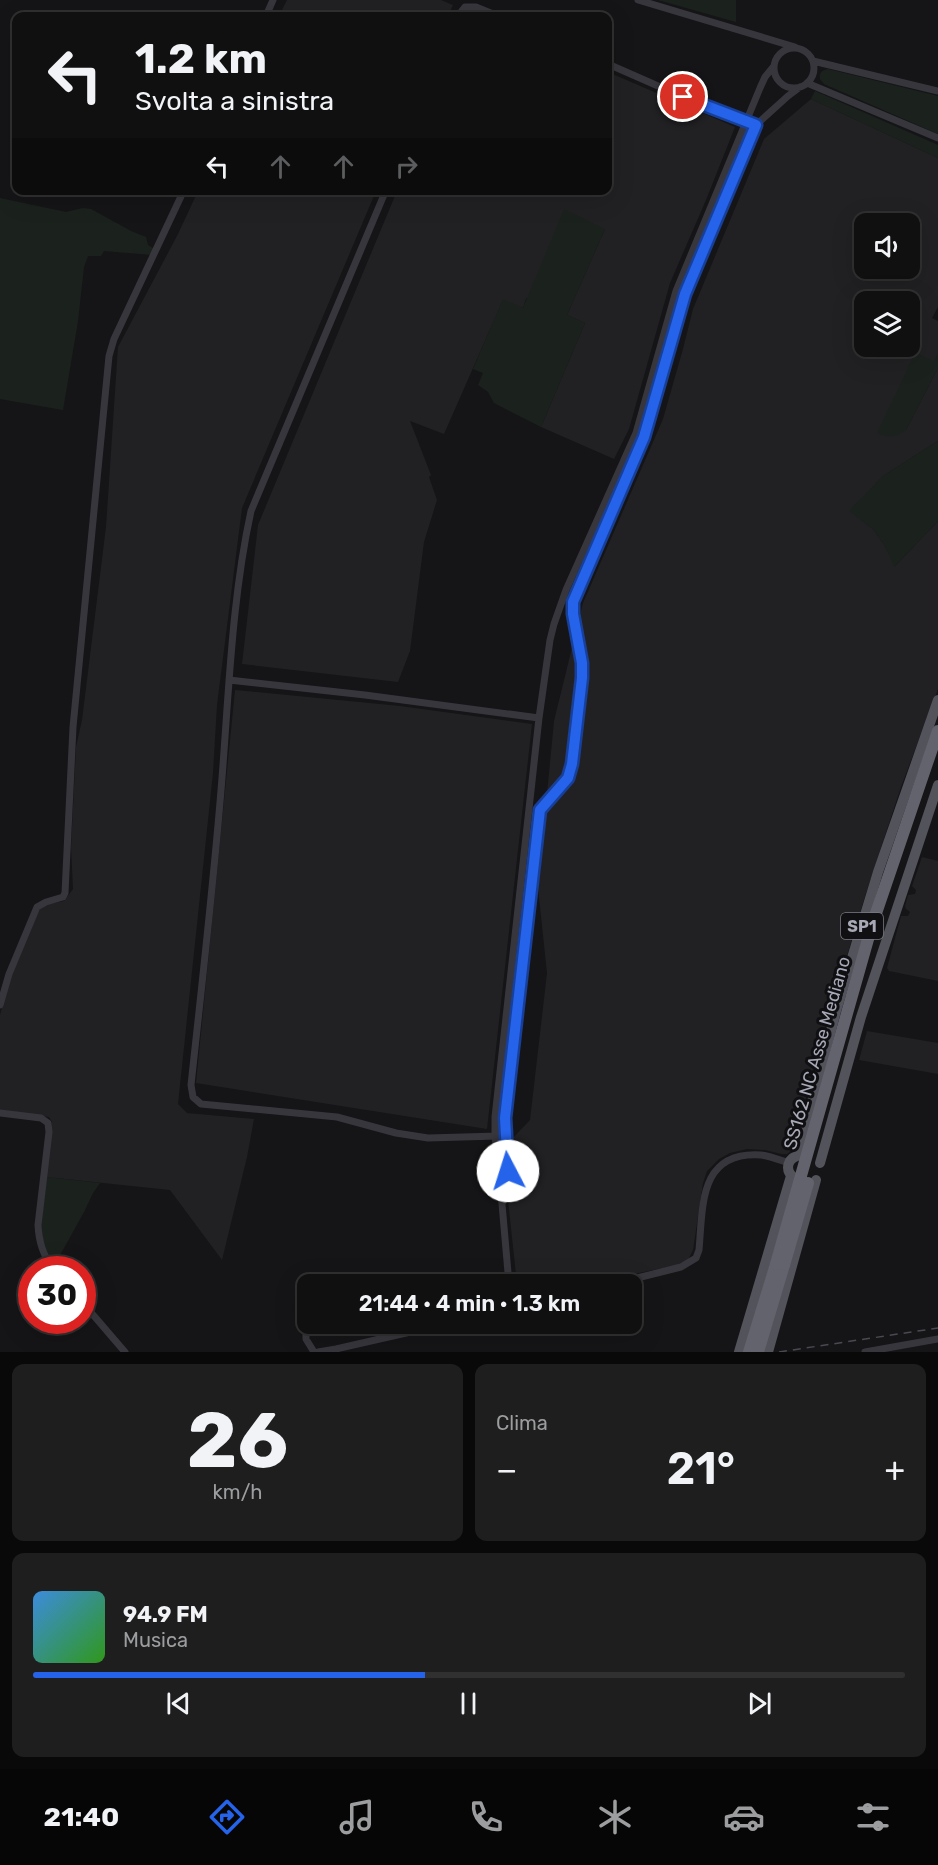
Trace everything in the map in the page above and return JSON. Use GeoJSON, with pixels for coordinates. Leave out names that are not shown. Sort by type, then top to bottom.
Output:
{"type":"FeatureCollection","features":[{"type":"Feature","properties":{"kind":"highway","name":"SS162 NC Asse Mediano"},"geometry":{"type":"LineString","coordinates":[[749,1352],[876,926],[938,731]]}},
{"type":"Feature","properties":{"kind":"highway","name":"SS162 NC Asse Mediano"},"geometry":{"type":"LineString","coordinates":[[758,1352],[822,1135],[876,926],[938,754]]}},
{"type":"Feature","properties":{"kind":"main road","name":"SP1"},"geometry":{"type":"LineString","coordinates":[[789,1163],[793,1157],[799,1155],[836,1011],[872,893],[938,700]]}},
{"type":"Feature","properties":{"kind":"main road","name":"SP1"},"geometry":{"type":"LineString","coordinates":[[768,1352],[793,1268],[814,1181],[822,1171],[819,1161],[861,1017],[938,785]]}},
{"type":"Feature","properties":{"kind":"main road"},"geometry":{"type":"LineString","coordinates":[[739,1352],[793,1177],[788,1168],[789,1163]]}},
{"type":"Feature","properties":{"kind":"street"},"geometry":{"type":"LineString","coordinates":[[502,1204],[509,1189],[505,1136],[506,1107],[540,810],[568,778],[572,764],[582,678],[582,663],[572,607],[574,595],[644,437],[685,294],[756,125],[804,85],[814,73],[813,61],[806,51],[638,0]]}},
{"type":"Feature","properties":{"kind":"street"},"geometry":{"type":"LineString","coordinates":[[461,12],[465,7],[476,7],[488,12]]}},
{"type":"Feature","properties":{"kind":"street"},"geometry":{"type":"LineString","coordinates":[[795,47],[778,54],[774,73],[782,84],[788,87],[804,85],[938,138]]}},
{"type":"Feature","properties":{"kind":"street"},"geometry":{"type":"LineString","coordinates":[[813,61],[938,91]]}},
{"type":"Feature","properties":{"kind":"street"},"geometry":{"type":"LineString","coordinates":[[612,66],[683,97],[756,125]]}},
{"type":"Feature","properties":{"kind":"street"},"geometry":{"type":"LineString","coordinates":[[508,1274],[495,1117],[539,718],[550,640],[560,606],[636,433],[676,291],[765,77],[774,66]]}},
{"type":"Feature","properties":{"kind":"street"},"geometry":{"type":"LineString","coordinates":[[0,1005],[9,974],[37,906],[63,897],[65,893],[73,727],[109,356],[114,339],[182,195]]}},
{"type":"Feature","properties":{"kind":"street"},"geometry":{"type":"LineString","coordinates":[[384,195],[251,511],[244,540],[191,1085],[193,1097],[201,1104],[337,1117],[396,1133],[428,1138],[505,1136]]}},
{"type":"Feature","properties":{"kind":"street"},"geometry":{"type":"LineString","coordinates":[[229,680],[539,718]]}},
{"type":"Feature","properties":{"kind":"street"},"geometry":{"type":"LineString","coordinates":[[0,1113],[41,1118],[48,1123],[49,1132],[38,1225],[38,1240],[45,1256]]}},
{"type":"Feature","properties":{"kind":"street"},"geometry":{"type":"LineString","coordinates":[[642,1277],[681,1267],[696,1258],[699,1250],[706,1188],[715,1171],[725,1162],[743,1156],[763,1155],[789,1163]]}},
{"type":"Feature","properties":{"kind":"street"},"geometry":{"type":"LineString","coordinates":[[96,1318],[125,1352]]}},
{"type":"Feature","properties":{"kind":"street"},"geometry":{"type":"LineString","coordinates":[[306,1334],[306,1339],[316,1352],[402,1334]]}},
{"type":"Feature","properties":{"kind":"street"},"geometry":{"type":"LineString","coordinates":[[865,1352],[938,1339]]}},
{"type":"Feature","properties":{"kind":"shaded area"},"geometry":{"type":"Polygon","coordinates":[[[287,0],[441,0],[453,5],[450,12],[281,12],[287,0]]]}},
{"type":"Feature","properties":{"kind":"shaded area"},"geometry":{"type":"Polygon","coordinates":[[[658,0],[736,0],[736,22],[658,0]]]}},
{"type":"Feature","properties":{"kind":"shaded area"},"geometry":{"type":"Polygon","coordinates":[[[828,69],[938,96],[938,134],[824,84],[820,75],[828,69]]]}},
{"type":"Feature","properties":{"kind":"shaded area"},"geometry":{"type":"Polygon","coordinates":[[[612,74],[735,127],[670,283],[629,429],[614,459],[541,427],[585,323],[567,315],[605,229],[526,299],[523,308],[503,300],[444,434],[410,421],[431,475],[429,477],[437,500],[424,542],[410,651],[398,682],[242,664],[258,525],[395,195],[612,195],[612,74]]]}},
{"type":"Feature","properties":{"kind":"shaded area"},"geometry":{"type":"Polygon","coordinates":[[[815,91],[938,145],[938,158],[811,99],[815,91]]]}},
{"type":"Feature","properties":{"kind":"shaded area"},"geometry":{"type":"Polygon","coordinates":[[[811,99],[938,158],[938,307],[932,318],[938,321],[938,354],[934,362],[920,355],[920,291],[854,291],[854,357],[915,357],[906,430],[938,368],[938,441],[883,476],[850,511],[874,530],[895,566],[938,521],[938,689],[901,787],[866,893],[791,1151],[781,1154],[747,1149],[730,1153],[719,1159],[707,1171],[703,1183],[693,1250],[688,1260],[678,1265],[634,1274],[516,1274],[508,1200],[514,1189],[510,1141],[530,1120],[547,973],[538,888],[554,721],[583,603],[663,419],[693,309],[764,139],[811,99]]]}},
{"type":"Feature","properties":{"kind":"shaded area"},"geometry":{"type":"Polygon","coordinates":[[[196,195],[374,195],[242,508],[217,705],[213,773],[178,1104],[187,1113],[254,1119],[222,1260],[170,1190],[46,1177],[52,1122],[49,1117],[0,1111],[0,1015],[11,975],[38,910],[44,905],[64,901],[73,889],[71,847],[76,747],[82,720],[106,527],[118,347],[196,195]]]}},
{"type":"Feature","properties":{"kind":"shaded area"},"geometry":{"type":"Polygon","coordinates":[[[0,198],[66,212],[83,208],[91,209],[146,237],[148,245],[154,249],[153,255],[104,251],[101,256],[88,256],[84,267],[78,321],[63,410],[0,399],[0,198]]]}},
{"type":"Feature","properties":{"kind":"shaded area"},"geometry":{"type":"Polygon","coordinates":[[[564,209],[605,229],[567,315],[585,323],[541,427],[494,403],[488,392],[478,385],[483,373],[473,369],[503,299],[523,308],[564,209]]]}},
{"type":"Feature","properties":{"kind":"shaded area"},"geometry":{"type":"Polygon","coordinates":[[[938,354],[938,368],[906,430],[899,435],[892,436],[877,433],[913,357],[920,357],[920,355],[934,361],[938,354]]]}},
{"type":"Feature","properties":{"kind":"shaded area"},"geometry":{"type":"Polygon","coordinates":[[[938,441],[938,521],[894,567],[885,546],[874,530],[849,511],[883,476],[938,441]]]}},
{"type":"Feature","properties":{"kind":"shaded area"},"geometry":{"type":"Polygon","coordinates":[[[235,690],[400,706],[532,724],[487,1129],[196,1083],[235,690]]]}},
{"type":"Feature","properties":{"kind":"shaded area"},"geometry":{"type":"Polygon","coordinates":[[[922,857],[938,861],[938,981],[889,971],[887,968],[901,916],[908,916],[910,912],[905,906],[908,895],[915,894],[916,890],[912,886],[922,857]]]}},
{"type":"Feature","properties":{"kind":"shaded area"},"geometry":{"type":"Polygon","coordinates":[[[867,1031],[938,1043],[938,1074],[859,1060],[867,1031]]]}},
{"type":"Feature","properties":{"kind":"shaded area"},"geometry":{"type":"Polygon","coordinates":[[[46,1177],[100,1183],[60,1256],[48,1256],[42,1234],[46,1177]]]}},
{"type":"Feature","properties":{"kind":"railway"},"geometry":{"type":"LineString","coordinates":[[779,1352],[938,1328]]}},
{"type":"Feature","properties":{"kind":"route"},"geometry":{"type":"LineString","coordinates":[[508,1171],[505,1118],[540,810],[568,778],[572,764],[582,678],[582,663],[572,607],[574,595],[644,437],[685,294],[756,125],[683,97]]}}]}
